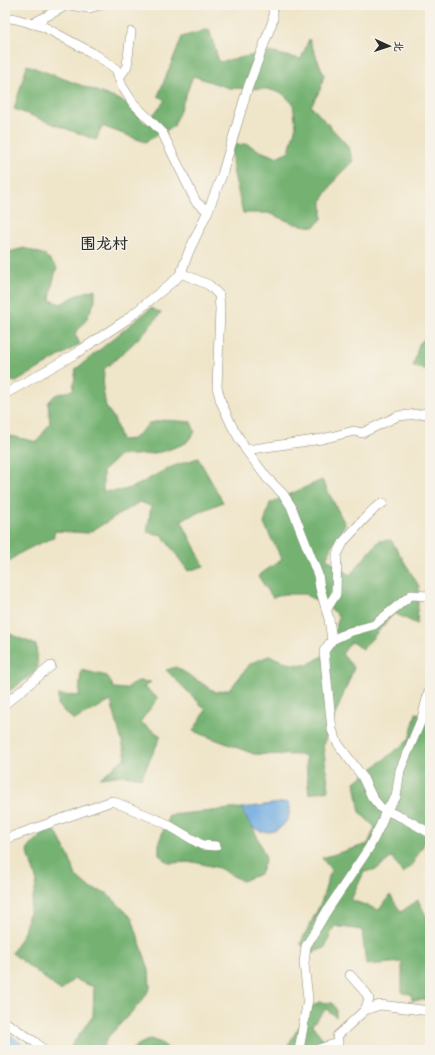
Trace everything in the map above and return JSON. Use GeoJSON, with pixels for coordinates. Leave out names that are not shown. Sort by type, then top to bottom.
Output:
{"type":"FeatureCollection","features":[{"type":"Feature","properties":{"kind":"street"},"geometry":{"type":"LineString","coordinates":[[32,24],[68,5],[88,8],[101,5]]}},
{"type":"Feature","properties":{"kind":"street"},"geometry":{"type":"LineString","coordinates":[[5,394],[75,354],[126,320],[176,279],[181,273],[188,251],[208,210],[222,175],[247,90],[273,20],[273,5]]}},
{"type":"Feature","properties":{"kind":"street"},"geometry":{"type":"LineString","coordinates":[[5,17],[44,28],[96,55],[116,70],[122,86],[133,103],[162,132],[196,202],[208,210]]}},
{"type":"Feature","properties":{"kind":"street"},"geometry":{"type":"LineString","coordinates":[[119,78],[127,66],[131,32]]}},
{"type":"Feature","properties":{"kind":"street"},"geometry":{"type":"LineString","coordinates":[[181,273],[209,285],[219,295],[220,309],[217,387],[221,402],[232,426],[246,450],[267,478],[284,494],[291,506],[318,575],[320,588],[329,619],[332,640]]}},
{"type":"Feature","properties":{"kind":"street"},"geometry":{"type":"LineString","coordinates":[[246,450],[322,439],[354,431],[362,433],[398,416],[430,413]]}},
{"type":"Feature","properties":{"kind":"street"},"geometry":{"type":"LineString","coordinates":[[326,610],[336,594],[337,555],[344,541],[367,516],[383,503]]}},
{"type":"Feature","properties":{"kind":"street"},"geometry":{"type":"LineString","coordinates":[[430,596],[411,595],[374,625],[350,632],[332,640],[324,651],[332,730],[338,744],[362,776],[372,797],[384,809],[430,833]]}},
{"type":"Feature","properties":{"kind":"street"},"geometry":{"type":"LineString","coordinates":[[5,704],[51,666]]}},
{"type":"Feature","properties":{"kind":"street"},"geometry":{"type":"LineString","coordinates":[[299,1050],[308,998],[304,962],[306,946],[328,909],[369,848],[381,824],[384,809],[396,797],[400,770],[422,718],[430,687]]}},
{"type":"Feature","properties":{"kind":"street"},"geometry":{"type":"LineString","coordinates":[[5,839],[112,801],[163,822],[202,845],[216,846]]}},
{"type":"Feature","properties":{"kind":"street"},"geometry":{"type":"LineString","coordinates":[[350,974],[366,993],[369,999],[365,1010]]}},
{"type":"Feature","properties":{"kind":"street"},"geometry":{"type":"LineString","coordinates":[[315,1050],[338,1043],[338,1036],[365,1010],[380,1005],[430,1011]]}},
{"type":"Feature","properties":{"kind":"street"},"geometry":{"type":"LineString","coordinates":[[5,1022],[35,1042],[43,1050]]}},
{"type":"Feature","properties":{"kind":"green space"},"geometry":{"type":"Polygon","coordinates":[[[209,29],[219,62],[269,52],[301,59],[309,39],[324,75],[320,90],[311,106],[347,145],[353,161],[337,177],[322,200],[322,219],[314,227],[295,224],[268,213],[243,213],[233,170],[231,145],[247,144],[276,157],[289,151],[296,126],[293,104],[283,94],[268,89],[229,88],[193,76],[174,126],[145,142],[102,126],[96,140],[14,109],[27,65],[125,102],[146,124],[165,100],[158,96],[182,37],[209,29]]]}},
{"type":"Feature","properties":{"kind":"green space"},"geometry":{"type":"Polygon","coordinates":[[[24,248],[45,255],[57,267],[50,300],[61,304],[77,295],[95,289],[95,301],[86,320],[75,334],[80,344],[16,382],[8,380],[10,370],[5,363],[5,253],[24,248]]]}},
{"type":"Feature","properties":{"kind":"green space"},"geometry":{"type":"Polygon","coordinates":[[[151,308],[161,313],[134,342],[104,369],[103,389],[106,407],[114,418],[121,440],[133,439],[150,423],[164,420],[191,422],[195,432],[186,443],[165,451],[149,454],[119,456],[103,471],[103,491],[128,489],[176,465],[198,458],[223,502],[181,520],[204,566],[188,571],[162,535],[147,532],[151,506],[140,502],[88,533],[55,531],[53,538],[21,553],[9,561],[5,566],[5,439],[11,436],[37,442],[50,423],[48,403],[55,395],[73,390],[76,369],[151,308]]]}},
{"type":"Feature","properties":{"kind":"green space"},"geometry":{"type":"Polygon","coordinates":[[[430,333],[430,370],[413,367],[419,344],[430,333]]]}},
{"type":"Feature","properties":{"kind":"green space"},"geometry":{"type":"Polygon","coordinates":[[[322,480],[345,524],[326,558],[350,575],[379,541],[391,540],[419,586],[417,624],[394,613],[363,649],[351,642],[342,654],[354,668],[323,745],[329,790],[309,794],[305,755],[254,754],[193,731],[206,710],[166,670],[176,667],[216,692],[230,689],[251,663],[269,656],[292,664],[307,665],[328,653],[339,617],[335,612],[305,594],[283,594],[273,598],[258,576],[282,559],[264,524],[270,503],[322,480]]]}},
{"type":"Feature","properties":{"kind":"green space"},"geometry":{"type":"Polygon","coordinates":[[[5,632],[36,645],[38,667],[33,674],[5,694],[5,632]]]}},
{"type":"Feature","properties":{"kind":"green space"},"geometry":{"type":"Polygon","coordinates":[[[81,670],[107,676],[114,688],[125,689],[138,681],[151,682],[144,687],[158,698],[140,722],[161,736],[141,778],[124,775],[100,778],[126,757],[111,701],[74,720],[58,706],[58,695],[79,696],[81,670]]]}},
{"type":"Feature","properties":{"kind":"green space"},"geometry":{"type":"Polygon","coordinates":[[[416,713],[428,715],[430,718],[430,833],[413,863],[403,874],[392,857],[377,869],[364,872],[351,900],[379,910],[390,895],[401,912],[418,900],[430,923],[430,1000],[412,1000],[411,994],[402,993],[402,962],[366,965],[362,930],[334,926],[325,948],[311,953],[300,944],[321,903],[331,870],[322,858],[368,844],[375,827],[360,813],[355,782],[409,740],[416,713]]]}},
{"type":"Feature","properties":{"kind":"green space"},"geometry":{"type":"Polygon","coordinates":[[[242,808],[256,834],[266,858],[260,874],[242,881],[219,868],[194,862],[169,863],[159,855],[159,842],[169,815],[242,808]]]}},
{"type":"Feature","properties":{"kind":"green space"},"geometry":{"type":"Polygon","coordinates":[[[47,828],[56,832],[69,857],[76,876],[90,888],[107,893],[132,918],[149,970],[150,988],[142,1001],[108,1037],[102,1050],[68,1050],[93,1016],[94,987],[74,979],[61,991],[12,953],[24,932],[37,882],[27,850],[47,828]]]}},
{"type":"Feature","properties":{"kind":"green space"},"geometry":{"type":"Polygon","coordinates":[[[319,1002],[332,1003],[336,1009],[336,1017],[326,1009],[312,1025],[332,1050],[285,1050],[311,1007],[319,1002]]]}},
{"type":"Feature","properties":{"kind":"green space"},"geometry":{"type":"Polygon","coordinates":[[[150,1039],[162,1043],[168,1050],[131,1050],[138,1045],[150,1039]]]}},
{"type":"Feature","properties":{"kind":"water"},"geometry":{"type":"Polygon","coordinates":[[[288,802],[289,815],[284,825],[274,831],[269,832],[264,832],[253,827],[245,816],[242,808],[288,802]]]}},
{"type":"Feature","properties":{"kind":"water"},"geometry":{"type":"Polygon","coordinates":[[[5,1031],[22,1044],[18,1050],[5,1050],[5,1031]]]}},
{"type":"Feature","properties":{"kind":"district","name":"围龙村"},"geometry":{"type":"Point","coordinates":[104,243]}}]}
